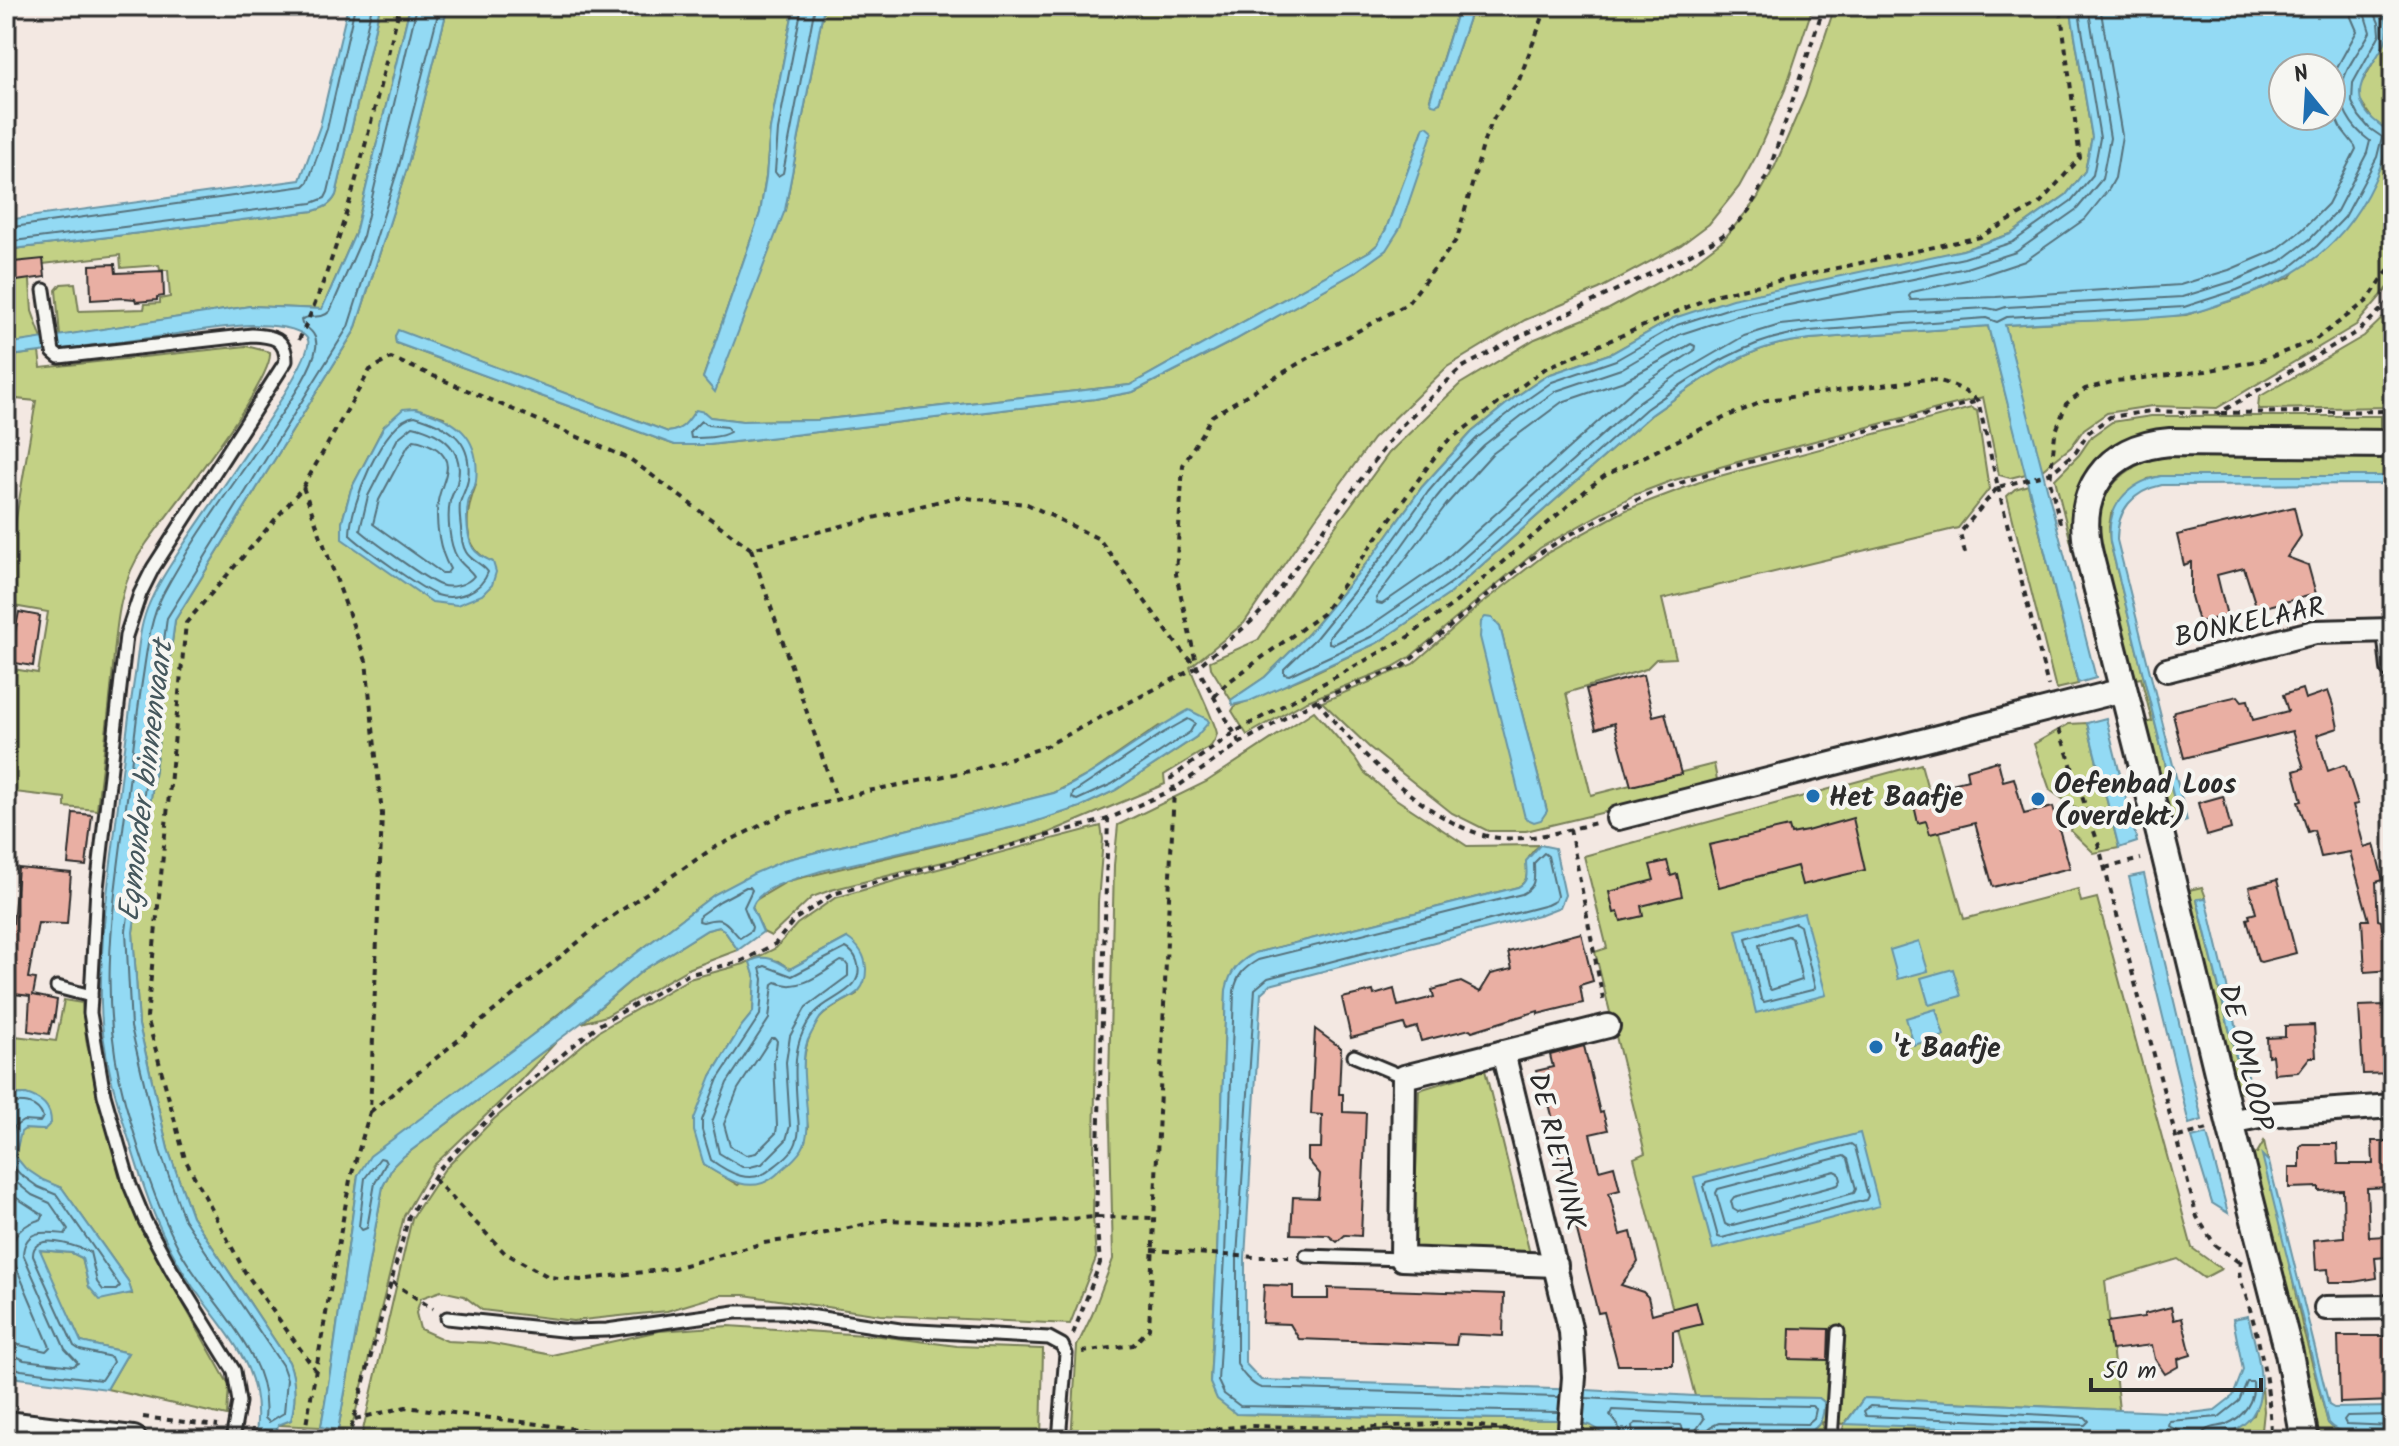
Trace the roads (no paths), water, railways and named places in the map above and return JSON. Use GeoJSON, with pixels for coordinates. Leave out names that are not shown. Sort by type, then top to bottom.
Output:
{"type":"FeatureCollection","features":[{"type":"Feature","properties":{"kind":"street","name":"DE OMLOOP"},"geometry":{"type":"LineString","coordinates":[[2305,1440],[2289,1353],[2084,526],[2085,509],[2092,490],[2113,463],[2141,446],[2170,442],[2393,444]]}},
{"type":"Feature","properties":{"kind":"street"},"geometry":{"type":"LineString","coordinates":[[2391,630],[2393,668]]}},
{"type":"Feature","properties":{"kind":"street","name":"BONKELAAR"},"geometry":{"type":"LineString","coordinates":[[2167,670],[2315,632],[2391,630]]}},
{"type":"Feature","properties":{"kind":"street"},"geometry":{"type":"LineString","coordinates":[[1618,818],[2123,690]]}},
{"type":"Feature","properties":{"kind":"street","name":"DE RIETVINK"},"geometry":{"type":"LineString","coordinates":[[1404,1077],[1608,1026]]}},
{"type":"Feature","properties":{"kind":"street","name":"DE RIETVINK"},"geometry":{"type":"LineString","coordinates":[[1503,1052],[1571,1332],[1573,1387],[1570,1432]]}},
{"type":"Feature","properties":{"kind":"street"},"geometry":{"type":"LineString","coordinates":[[1402,1259],[1404,1077]]}},
{"type":"Feature","properties":{"kind":"street"},"geometry":{"type":"LineString","coordinates":[[2230,1122],[2264,1115],[2393,1106]]}},
{"type":"Feature","properties":{"kind":"street","name":"DE RIETVINK"},"geometry":{"type":"LineString","coordinates":[[1402,1259],[1556,1265]]}},
{"type":"Feature","properties":{"kind":"street"},"geometry":{"type":"LineString","coordinates":[[2326,1308],[2393,1307]]}},
{"type":"Feature","properties":{"kind":"street"},"geometry":{"type":"LineString","coordinates":[[6,1425],[133,1440]]}},
{"type":"Feature","properties":{"kind":"lane"},"geometry":{"type":"LineString","coordinates":[[44,290],[53,352],[59,357],[252,335],[272,336],[283,344],[286,351],[286,361],[153,568],[140,594],[126,636],[97,888],[90,1013],[104,1095],[130,1185],[172,1271],[234,1371],[239,1402],[234,1434]]}},
{"type":"Feature","properties":{"kind":"lane"},"geometry":{"type":"LineString","coordinates":[[57,987],[91,996]]}},
{"type":"Feature","properties":{"kind":"lane"},"geometry":{"type":"LineString","coordinates":[[1354,1056],[1404,1077]]}},
{"type":"Feature","properties":{"kind":"lane"},"geometry":{"type":"LineString","coordinates":[[1306,1256],[1402,1259]]}},
{"type":"Feature","properties":{"kind":"lane"},"geometry":{"type":"LineString","coordinates":[[447,1318],[571,1331],[607,1330],[735,1312],[783,1312],[900,1330],[1049,1338],[1062,1345],[1066,1354],[1059,1440]]}},
{"type":"Feature","properties":{"kind":"lane"},"geometry":{"type":"LineString","coordinates":[[1831,1440],[1838,1332]]}},
{"type":"Feature","properties":{"kind":"water"},"geometry":{"type":"Polygon","coordinates":[[[348,6],[380,6],[336,195],[327,206],[313,211],[6,250],[6,220],[300,180],[320,126],[348,6]]]}},
{"type":"Feature","properties":{"kind":"water","name":"Egmonder binnenvaart"},"geometry":{"type":"Polygon","coordinates":[[[410,6],[448,6],[407,168],[355,330],[175,620],[133,932],[139,1025],[168,1149],[192,1216],[291,1369],[294,1405],[291,1420],[278,1425],[275,1440],[255,1440],[256,1394],[250,1375],[232,1340],[174,1255],[153,1212],[139,1173],[110,1074],[102,1022],[101,964],[123,761],[144,617],[169,567],[277,406],[306,353],[308,340],[291,329],[252,325],[6,357],[6,344],[250,306],[322,309],[355,234],[410,6]]]}},
{"type":"Feature","properties":{"kind":"water"},"geometry":{"type":"Polygon","coordinates":[[[794,6],[824,6],[785,210],[715,392],[703,378],[760,213],[770,129],[794,6]]]}},
{"type":"Feature","properties":{"kind":"water"},"geometry":{"type":"Polygon","coordinates":[[[1459,6],[1473,6],[1440,103],[1432,104],[1430,100],[1459,6]]]}},
{"type":"Feature","properties":{"kind":"water"},"geometry":{"type":"Polygon","coordinates":[[[2070,6],[2379,6],[2386,19],[2384,44],[2366,73],[2360,93],[2367,114],[2391,135],[2368,194],[2334,241],[2313,260],[2260,290],[2188,314],[2005,325],[2096,678],[2078,683],[1988,326],[1803,340],[1768,347],[1740,358],[1651,415],[1448,595],[1377,643],[1250,701],[1232,705],[1231,700],[1265,677],[1309,633],[1375,553],[1422,487],[1472,432],[1548,375],[1612,353],[1674,318],[1732,299],[1963,250],[2011,234],[2066,195],[2085,171],[2092,137],[2070,6]]]}},
{"type":"Feature","properties":{"kind":"water"},"geometry":{"type":"Polygon","coordinates":[[[1424,127],[1433,131],[1400,228],[1386,250],[1354,273],[1235,340],[1133,392],[709,445],[675,445],[396,343],[398,330],[668,432],[682,427],[696,410],[710,417],[742,421],[818,420],[1130,385],[1370,251],[1386,229],[1424,127]]]}},
{"type":"Feature","properties":{"kind":"water"},"geometry":{"type":"Polygon","coordinates":[[[415,408],[453,424],[462,431],[474,452],[476,481],[468,504],[468,533],[475,550],[493,562],[496,572],[492,585],[482,595],[457,605],[432,602],[342,539],[342,522],[351,489],[384,426],[403,409],[415,408]]]}},
{"type":"Feature","properties":{"kind":"water"},"geometry":{"type":"Polygon","coordinates":[[[2161,476],[2393,476],[2393,484],[2162,485],[2135,497],[2124,511],[2117,540],[2187,821],[2180,823],[2110,542],[2112,518],[2121,498],[2138,484],[2161,476]]]}},
{"type":"Feature","properties":{"kind":"water"},"geometry":{"type":"Polygon","coordinates":[[[1485,617],[1492,618],[1500,627],[1547,811],[1541,820],[1534,822],[1525,818],[1480,637],[1481,622],[1485,617]]]}},
{"type":"Feature","properties":{"kind":"water"},"geometry":{"type":"Polygon","coordinates":[[[1189,710],[1209,722],[1196,737],[1116,790],[1080,807],[1031,823],[821,871],[793,879],[763,893],[752,907],[763,932],[738,950],[724,930],[719,927],[707,930],[643,970],[581,1023],[400,1159],[383,1186],[338,1430],[321,1427],[358,1175],[370,1156],[715,894],[785,860],[1054,793],[1189,710]]]}},
{"type":"Feature","properties":{"kind":"water"},"geometry":{"type":"Polygon","coordinates":[[[2106,718],[2137,842],[2119,848],[2087,723],[2106,718]]]}},
{"type":"Feature","properties":{"kind":"water"},"geometry":{"type":"Polygon","coordinates":[[[1540,845],[1555,848],[1565,895],[1560,907],[1270,985],[1261,993],[1245,1258],[1245,1363],[1261,1380],[1819,1398],[1824,1402],[1822,1417],[1812,1430],[1729,1430],[1716,1434],[1710,1440],[1605,1440],[1592,1426],[1561,1420],[1236,1414],[1217,1399],[1210,1383],[1226,990],[1232,972],[1255,953],[1518,887],[1526,879],[1526,861],[1540,845]]]}},
{"type":"Feature","properties":{"kind":"water"},"geometry":{"type":"Polygon","coordinates":[[[2144,874],[2202,1120],[2189,1124],[2129,877],[2144,874]]]}},
{"type":"Feature","properties":{"kind":"water"},"geometry":{"type":"Polygon","coordinates":[[[2206,898],[2249,1079],[2245,1085],[2197,899],[2206,898]]]}},
{"type":"Feature","properties":{"kind":"water"},"geometry":{"type":"Polygon","coordinates":[[[1804,913],[1826,995],[1756,1013],[1736,930],[1804,913]]]}},
{"type":"Feature","properties":{"kind":"water"},"geometry":{"type":"Polygon","coordinates":[[[847,938],[862,954],[865,979],[856,993],[820,1018],[808,1040],[804,1067],[807,1126],[802,1149],[776,1175],[758,1184],[739,1183],[721,1175],[704,1165],[694,1131],[694,1119],[711,1076],[753,1012],[755,978],[750,962],[760,958],[770,959],[790,969],[847,938]]]}},
{"type":"Feature","properties":{"kind":"water"},"geometry":{"type":"Polygon","coordinates":[[[1919,941],[1928,971],[1898,979],[1890,950],[1919,941]]]}},
{"type":"Feature","properties":{"kind":"water"},"geometry":{"type":"Polygon","coordinates":[[[1953,969],[1961,996],[1929,1005],[1921,978],[1953,969]]]}},
{"type":"Feature","properties":{"kind":"water"},"geometry":{"type":"Polygon","coordinates":[[[1936,1009],[1944,1036],[1914,1045],[1906,1018],[1936,1009]]]}},
{"type":"Feature","properties":{"kind":"water"},"geometry":{"type":"Polygon","coordinates":[[[26,1094],[44,1104],[51,1123],[44,1130],[25,1129],[21,1132],[15,1156],[25,1168],[62,1188],[128,1281],[132,1293],[100,1300],[89,1287],[82,1258],[72,1253],[40,1250],[81,1342],[128,1353],[107,1389],[18,1378],[6,1371],[6,1095],[26,1094]]]}},
{"type":"Feature","properties":{"kind":"water"},"geometry":{"type":"Polygon","coordinates":[[[1860,1133],[1879,1206],[1713,1249],[1694,1177],[1860,1133]]]}},
{"type":"Feature","properties":{"kind":"water"},"geometry":{"type":"Polygon","coordinates":[[[2207,1134],[2228,1213],[2212,1203],[2192,1138],[2207,1134]]]}},
{"type":"Feature","properties":{"kind":"water"},"geometry":{"type":"Polygon","coordinates":[[[2262,1155],[2269,1162],[2329,1405],[2334,1408],[2393,1407],[2393,1434],[2349,1434],[2328,1423],[2262,1155]]]}},
{"type":"Feature","properties":{"kind":"water"},"geometry":{"type":"Polygon","coordinates":[[[2248,1316],[2259,1364],[2260,1397],[2255,1411],[2245,1423],[2230,1432],[2206,1437],[1845,1424],[1864,1398],[2191,1413],[2215,1410],[2233,1396],[2243,1370],[2233,1319],[2248,1316]]]}},
{"type":"Feature","properties":{"kind":"place","name":"Het Baafje"},"geometry":{"type":"Point","coordinates":[1813,796]}},
{"type":"Feature","properties":{"kind":"place","name":"Oefenbad Loos (overdekt)"},"geometry":{"type":"Point","coordinates":[2038,799]}},
{"type":"Feature","properties":{"kind":"place","name":"'t Baafje"},"geometry":{"type":"Point","coordinates":[1876,1047]}}]}
